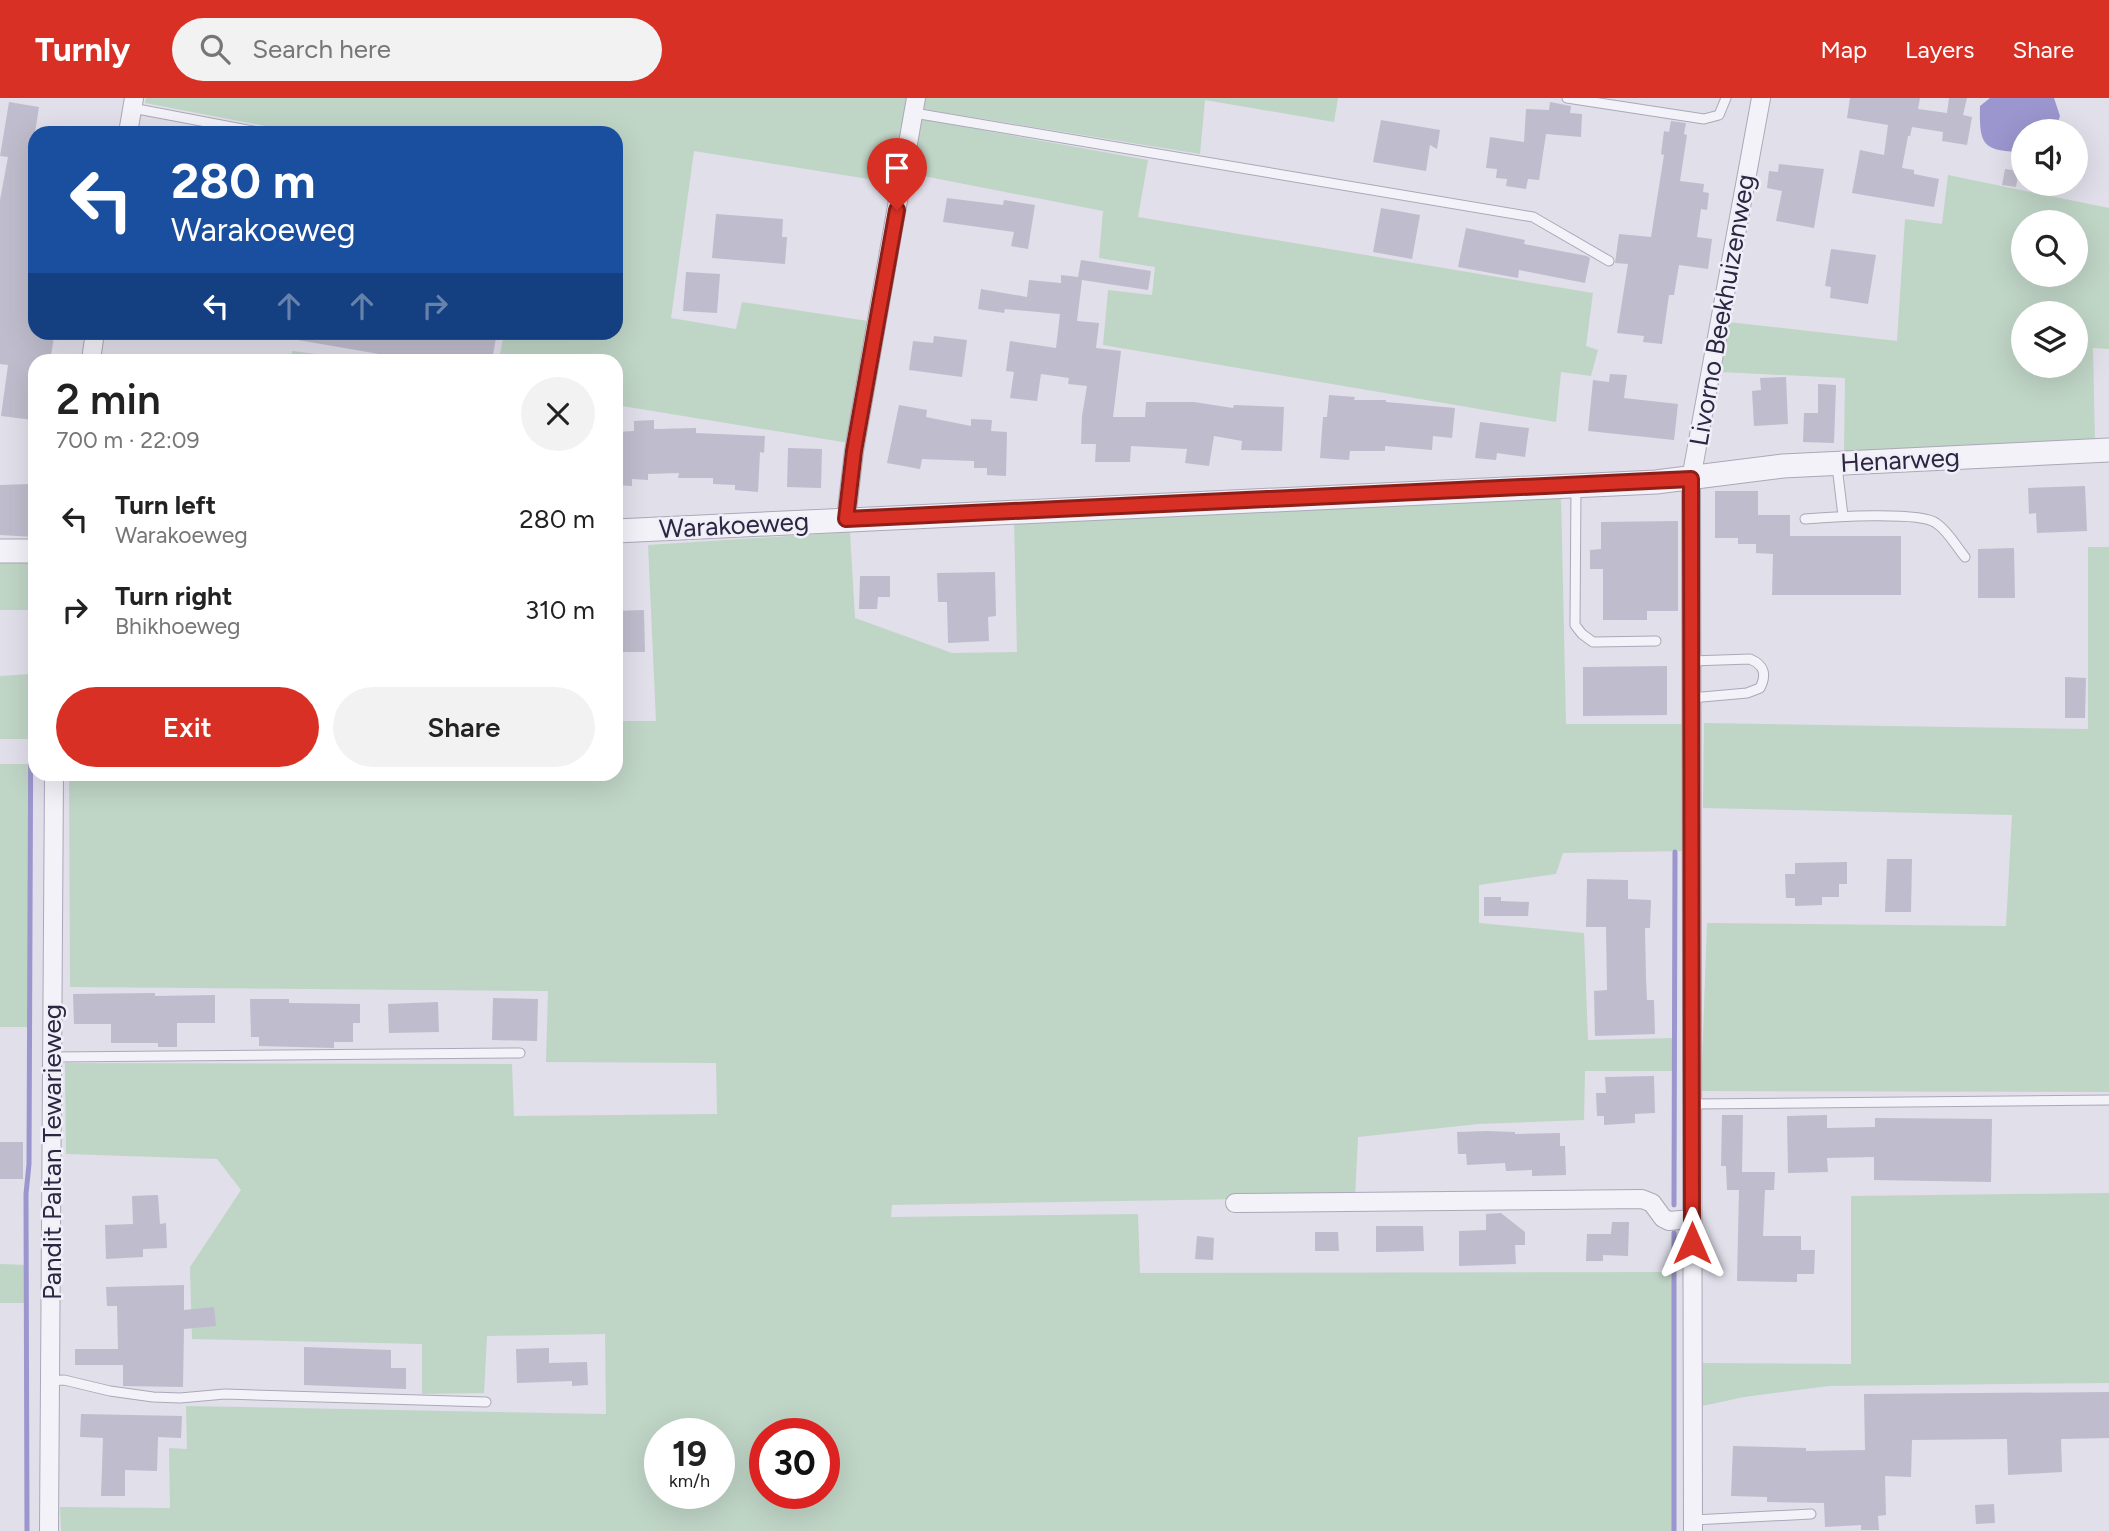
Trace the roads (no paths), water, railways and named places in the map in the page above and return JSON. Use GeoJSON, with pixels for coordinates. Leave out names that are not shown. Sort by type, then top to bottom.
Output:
{"type":"FeatureCollection","features":[{"type":"Feature","properties":{"kind":"street","name":"Livorno Beekhuizenweg"},"geometry":{"type":"LineString","coordinates":[[1693,1526],[1691,479],[1761,98]]}},
{"type":"Feature","properties":{"kind":"street"},"geometry":{"type":"LineString","coordinates":[[129,126],[133,103]]}},
{"type":"Feature","properties":{"kind":"street"},"geometry":{"type":"LineString","coordinates":[[846,519],[854,451],[915,105]]}},
{"type":"Feature","properties":{"kind":"street","name":"Henarweg"},"geometry":{"type":"LineString","coordinates":[[1691,479],[1725,472],[1836,464],[2109,450]]}},
{"type":"Feature","properties":{"kind":"street","name":"Warakoeweg"},"geometry":{"type":"LineString","coordinates":[[623,531],[1691,479]]}},
{"type":"Feature","properties":{"kind":"street"},"geometry":{"type":"LineString","coordinates":[[0,551],[28,551]]}},
{"type":"Feature","properties":{"kind":"street","name":"Pandit Paltan Tewarieweg"},"geometry":{"type":"LineString","coordinates":[[49,1531],[54,781]]}},
{"type":"Feature","properties":{"kind":"street"},"geometry":{"type":"LineString","coordinates":[[1235,1203],[1642,1199],[1652,1203],[1663,1218],[1669,1221],[1692,1220]]}},
{"type":"Feature","properties":{"kind":"lane"},"geometry":{"type":"LineString","coordinates":[[1567,98],[1704,119],[1719,115],[1726,98]]}},
{"type":"Feature","properties":{"kind":"lane"},"geometry":{"type":"LineString","coordinates":[[133,103],[233,126]]}},
{"type":"Feature","properties":{"kind":"lane"},"geometry":{"type":"LineString","coordinates":[[915,105],[1534,217],[1609,261]]}},
{"type":"Feature","properties":{"kind":"lane"},"geometry":{"type":"LineString","coordinates":[[1836,464],[1843,516]]}},
{"type":"Feature","properties":{"kind":"lane"},"geometry":{"type":"LineString","coordinates":[[1576,486],[1575,625],[1582,635],[1593,642],[1657,640]]}},
{"type":"Feature","properties":{"kind":"lane"},"geometry":{"type":"LineString","coordinates":[[1805,519],[1843,516],[1920,518],[1935,522],[1965,556]]}},
{"type":"Feature","properties":{"kind":"lane"},"geometry":{"type":"LineString","coordinates":[[1690,698],[1747,693],[1760,688],[1764,680],[1763,668],[1750,659],[1691,661]]}},
{"type":"Feature","properties":{"kind":"lane"},"geometry":{"type":"LineString","coordinates":[[54,1057],[520,1053]]}},
{"type":"Feature","properties":{"kind":"lane"},"geometry":{"type":"LineString","coordinates":[[1692,1104],[2109,1100]]}},
{"type":"Feature","properties":{"kind":"lane"},"geometry":{"type":"LineString","coordinates":[[50,1381],[64,1380],[110,1391],[153,1397],[180,1398],[225,1394],[486,1402]]}},
{"type":"Feature","properties":{"kind":"lane"},"geometry":{"type":"LineString","coordinates":[[1693,1526],[1811,1514]]}},
{"type":"Feature","properties":{"kind":"waterway"},"geometry":{"type":"LineString","coordinates":[[27,1531],[26,1194],[29,1164],[31,781]]}},
{"type":"Feature","properties":{"kind":"waterway"},"geometry":{"type":"LineString","coordinates":[[1674,1205],[1675,852]]}},
{"type":"Feature","properties":{"kind":"waterway"},"geometry":{"type":"LineString","coordinates":[[1674,1233],[1674,1531]]}}]}
